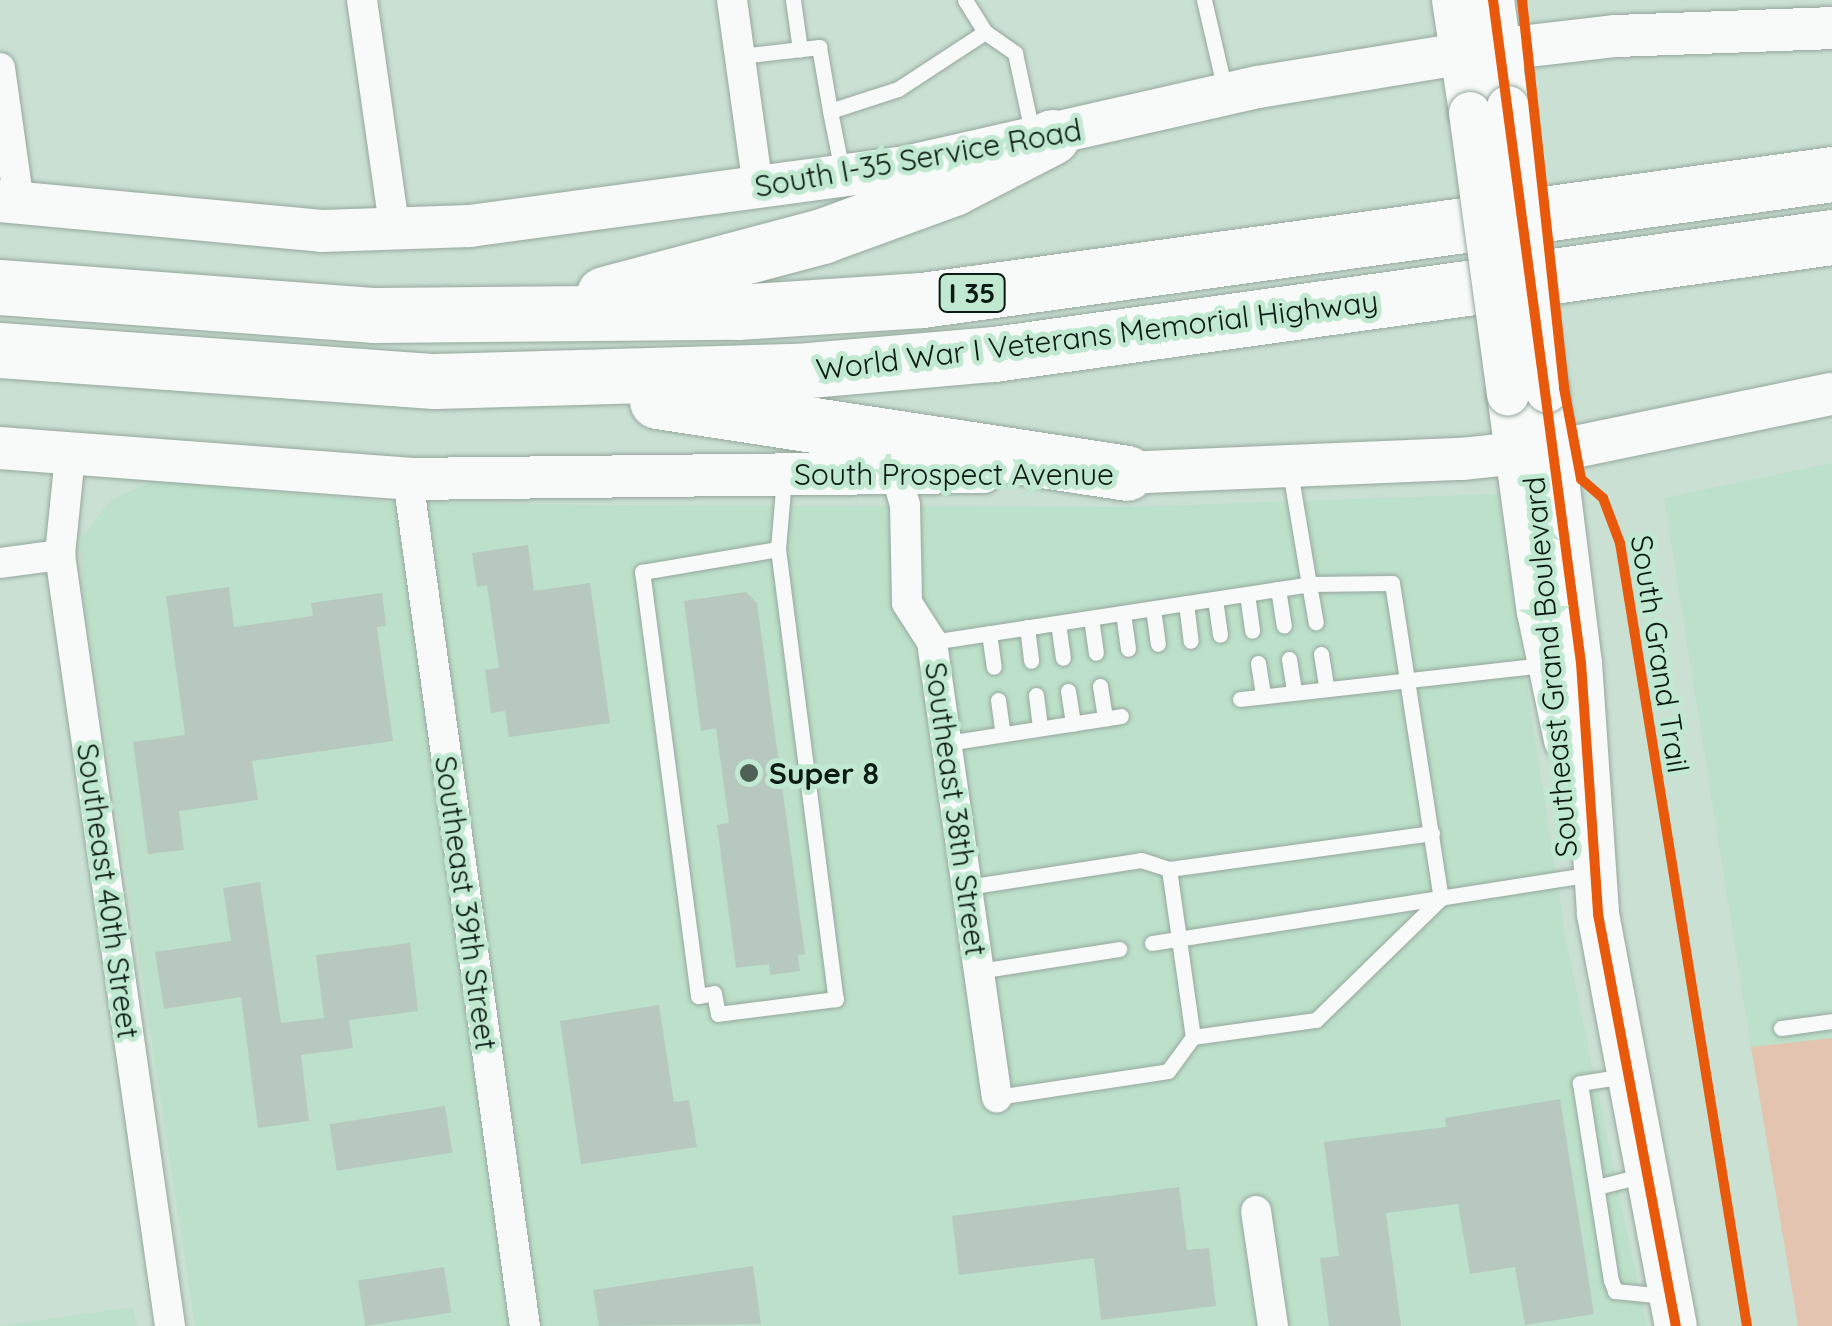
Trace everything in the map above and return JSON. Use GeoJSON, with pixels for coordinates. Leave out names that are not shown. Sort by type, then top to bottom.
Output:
{"type":"FeatureCollection","features":[{"type":"Feature","properties":{"kind":"highway"},"geometry":{"type":"LineString","coordinates":[[511,318],[822,236],[953,188],[1043,138]]}},
{"type":"Feature","properties":{"kind":"highway","name":"World War I Veterans Memorial Highway"},"geometry":{"type":"LineString","coordinates":[[0,287],[205,308],[511,318],[922,300],[1832,174]]}},
{"type":"Feature","properties":{"kind":"highway","name":"World War I Veterans Memorial Highway"},"geometry":{"type":"LineString","coordinates":[[0,350],[295,377],[555,383],[994,354],[1832,237]]}},
{"type":"Feature","properties":{"kind":"highway"},"geometry":{"type":"LineString","coordinates":[[555,383],[1126,474]]}},
{"type":"Feature","properties":{"kind":"main road","name":"Southeast Grand Boulevard"},"geometry":{"type":"LineString","coordinates":[[1453,0],[1480,52],[1536,451],[1581,663],[1587,817],[1594,874],[1674,1311]]}},
{"type":"Feature","properties":{"kind":"main road","name":"Southeast Grand Boulevard"},"geometry":{"type":"LineString","coordinates":[[1480,52],[1493,0]]}},
{"type":"Feature","properties":{"kind":"main road","name":"South I-35 Service Road"},"geometry":{"type":"LineString","coordinates":[[10,202],[395,232],[843,176],[1043,138],[1226,94],[1480,52],[1832,28]]}},
{"type":"Feature","properties":{"kind":"main road","name":"South Prospect Avenue"},"geometry":{"type":"LineString","coordinates":[[70,456],[408,479],[895,470],[1126,474],[1290,470],[1536,451],[1832,394]]}},
{"type":"Feature","properties":{"kind":"main road"},"geometry":{"type":"LineString","coordinates":[[0,448],[70,456]]}},
{"type":"Feature","properties":{"kind":"main road","name":"Southeast Grand Boulevard"},"geometry":{"type":"LineString","coordinates":[[1536,451],[1549,664],[1587,817]]}},
{"type":"Feature","properties":{"kind":"street"},"geometry":{"type":"LineString","coordinates":[[362,0],[395,232]]}},
{"type":"Feature","properties":{"kind":"street"},"geometry":{"type":"LineString","coordinates":[[732,0],[758,188]]}},
{"type":"Feature","properties":{"kind":"street"},"geometry":{"type":"LineString","coordinates":[[0,68],[10,202]]}},
{"type":"Feature","properties":{"kind":"street","name":"Southeast 40th Street"},"geometry":{"type":"LineString","coordinates":[[70,456],[60,555],[170,1326]]}},
{"type":"Feature","properties":{"kind":"street","name":"Southeast 38th Street"},"geometry":{"type":"LineString","coordinates":[[895,470],[905,505],[907,603],[932,642],[997,1096]]}},
{"type":"Feature","properties":{"kind":"street","name":"Southeast 39th Street"},"geometry":{"type":"LineString","coordinates":[[408,479],[525,1326]]}},
{"type":"Feature","properties":{"kind":"street"},"geometry":{"type":"LineString","coordinates":[[0,563],[60,555]]}},
{"type":"Feature","properties":{"kind":"street"},"geometry":{"type":"LineString","coordinates":[[1256,1211],[1272,1326]]}},
{"type":"Feature","properties":{"kind":"lane"},"geometry":{"type":"LineString","coordinates":[[793,0],[800,50]]}},
{"type":"Feature","properties":{"kind":"lane"},"geometry":{"type":"LineString","coordinates":[[964,0],[985,32],[1015,54],[1043,138]]}},
{"type":"Feature","properties":{"kind":"lane"},"geometry":{"type":"LineString","coordinates":[[1204,0],[1226,94]]}},
{"type":"Feature","properties":{"kind":"lane"},"geometry":{"type":"LineString","coordinates":[[830,111],[898,89],[985,32]]}},
{"type":"Feature","properties":{"kind":"lane"},"geometry":{"type":"LineString","coordinates":[[740,56],[818,46],[843,176]]}},
{"type":"Feature","properties":{"kind":"lane"},"geometry":{"type":"LineString","coordinates":[[1290,470],[1316,622]]}},
{"type":"Feature","properties":{"kind":"lane"},"geometry":{"type":"LineString","coordinates":[[778,548],[642,572],[698,996],[714,992],[718,1014],[836,999],[778,548],[785,474]]}},
{"type":"Feature","properties":{"kind":"lane"},"geometry":{"type":"LineString","coordinates":[[932,642],[1309,584],[1392,583],[1441,898]]}},
{"type":"Feature","properties":{"kind":"lane"},"geometry":{"type":"LineString","coordinates":[[1278,589],[1284,626]]}},
{"type":"Feature","properties":{"kind":"lane"},"geometry":{"type":"LineString","coordinates":[[1247,594],[1252,631]]}},
{"type":"Feature","properties":{"kind":"lane"},"geometry":{"type":"LineString","coordinates":[[1215,599],[1220,635]]}},
{"type":"Feature","properties":{"kind":"lane"},"geometry":{"type":"LineString","coordinates":[[1186,603],[1191,640]]}},
{"type":"Feature","properties":{"kind":"lane"},"geometry":{"type":"LineString","coordinates":[[1152,608],[1158,644]]}},
{"type":"Feature","properties":{"kind":"lane"},"geometry":{"type":"LineString","coordinates":[[1123,613],[1128,648]]}},
{"type":"Feature","properties":{"kind":"lane"},"geometry":{"type":"LineString","coordinates":[[1091,618],[1096,653]]}},
{"type":"Feature","properties":{"kind":"lane"},"geometry":{"type":"LineString","coordinates":[[1058,622],[1063,658]]}},
{"type":"Feature","properties":{"kind":"lane"},"geometry":{"type":"LineString","coordinates":[[1027,627],[1031,662]]}},
{"type":"Feature","properties":{"kind":"lane"},"geometry":{"type":"LineString","coordinates":[[989,633],[994,667]]}},
{"type":"Feature","properties":{"kind":"lane"},"geometry":{"type":"LineString","coordinates":[[1321,654],[1326,686]]}},
{"type":"Feature","properties":{"kind":"lane"},"geometry":{"type":"LineString","coordinates":[[1289,659],[1294,691]]}},
{"type":"Feature","properties":{"kind":"lane"},"geometry":{"type":"LineString","coordinates":[[1258,663],[1263,695]]}},
{"type":"Feature","properties":{"kind":"lane"},"geometry":{"type":"LineString","coordinates":[[1240,699],[1373,678],[1409,685],[1549,664]]}},
{"type":"Feature","properties":{"kind":"lane"},"geometry":{"type":"LineString","coordinates":[[947,742],[1113,717],[1100,686]]}},
{"type":"Feature","properties":{"kind":"lane"},"geometry":{"type":"LineString","coordinates":[[1068,691],[1073,724]]}},
{"type":"Feature","properties":{"kind":"lane"},"geometry":{"type":"LineString","coordinates":[[1036,695],[1040,728]]}},
{"type":"Feature","properties":{"kind":"lane"},"geometry":{"type":"LineString","coordinates":[[998,700],[1003,734]]}},
{"type":"Feature","properties":{"kind":"lane"},"geometry":{"type":"LineString","coordinates":[[967,886],[1141,860],[1169,869],[1432,833]]}},
{"type":"Feature","properties":{"kind":"lane"},"geometry":{"type":"LineString","coordinates":[[1169,869],[1194,1036]]}},
{"type":"Feature","properties":{"kind":"lane"},"geometry":{"type":"LineString","coordinates":[[1152,944],[1594,874]]}},
{"type":"Feature","properties":{"kind":"lane"},"geometry":{"type":"LineString","coordinates":[[997,1096],[1168,1070],[1194,1036],[1316,1020],[1441,898]]}},
{"type":"Feature","properties":{"kind":"lane"},"geometry":{"type":"LineString","coordinates":[[979,971],[1119,949]]}},
{"type":"Feature","properties":{"kind":"lane"},"geometry":{"type":"LineString","coordinates":[[1780,1028],[1831,1021],[1832,1038]]}},
{"type":"Feature","properties":{"kind":"lane"},"geometry":{"type":"LineString","coordinates":[[1629,1076],[1580,1083],[1615,1291],[1674,1311]]}},
{"type":"Feature","properties":{"kind":"lane"},"geometry":{"type":"LineString","coordinates":[[1596,1186],[1648,1174]]}},
{"type":"Feature","properties":{"kind":"shaded area"},"geometry":{"type":"Polygon","coordinates":[[[1832,463],[1832,1038],[1751,1047],[1664,498],[1832,463]]]}},
{"type":"Feature","properties":{"kind":"shaded area"},"geometry":{"type":"Polygon","coordinates":[[[154,480],[386,502],[592,505],[1132,507],[1498,494],[1566,941],[1647,1326],[195,1326],[82,584],[80,540],[110,501],[154,480]]]}},
{"type":"Feature","properties":{"kind":"shaded area"},"geometry":{"type":"Polygon","coordinates":[[[1832,1038],[1832,1326],[1798,1326],[1751,1047],[1832,1038]]]}},
{"type":"Feature","properties":{"kind":"shaded area"},"geometry":{"type":"Polygon","coordinates":[[[133,1307],[137,1326],[0,1326],[133,1307]]]}},
{"type":"Feature","properties":{"kind":"building"},"geometry":{"type":"Polygon","coordinates":[[[528,545],[534,591],[590,583],[610,723],[509,737],[505,711],[491,713],[485,670],[499,668],[487,585],[477,587],[472,553],[528,545]]]}},
{"type":"Feature","properties":{"kind":"building"},"geometry":{"type":"Polygon","coordinates":[[[229,587],[234,627],[313,616],[311,603],[382,593],[386,626],[377,627],[393,741],[252,761],[258,800],[179,811],[184,850],[148,854],[133,742],[185,735],[166,596],[229,587]]]}},
{"type":"Feature","properties":{"kind":"building","name":"Super 8"},"geometry":{"type":"Polygon","coordinates":[[[746,592],[757,603],[805,954],[798,955],[800,971],[770,975],[769,964],[736,968],[717,825],[729,823],[716,728],[701,731],[684,601],[746,592]]]}},
{"type":"Feature","properties":{"kind":"building"},"geometry":{"type":"Polygon","coordinates":[[[260,882],[281,1023],[324,1018],[316,955],[410,943],[418,1011],[349,1020],[353,1048],[301,1055],[309,1121],[258,1128],[241,997],[164,1009],[155,952],[231,941],[223,888],[260,882]]]}},
{"type":"Feature","properties":{"kind":"building"},"geometry":{"type":"Polygon","coordinates":[[[659,1005],[674,1102],[689,1100],[697,1147],[581,1164],[560,1021],[659,1005]]]}},
{"type":"Feature","properties":{"kind":"building"},"geometry":{"type":"Polygon","coordinates":[[[1560,1099],[1594,1314],[1525,1325],[1515,1267],[1470,1274],[1458,1204],[1386,1213],[1401,1326],[1329,1326],[1320,1258],[1339,1256],[1324,1142],[1446,1127],[1445,1118],[1560,1099]]]}},
{"type":"Feature","properties":{"kind":"building"},"geometry":{"type":"Polygon","coordinates":[[[445,1106],[452,1152],[337,1171],[329,1124],[445,1106]]]}},
{"type":"Feature","properties":{"kind":"building"},"geometry":{"type":"Polygon","coordinates":[[[1179,1187],[1187,1250],[1209,1248],[1216,1306],[1101,1320],[1094,1258],[959,1275],[952,1216],[1179,1187]]]}},
{"type":"Feature","properties":{"kind":"building"},"geometry":{"type":"Polygon","coordinates":[[[753,1266],[761,1324],[599,1326],[593,1290],[753,1266]]]}},
{"type":"Feature","properties":{"kind":"building"},"geometry":{"type":"Polygon","coordinates":[[[444,1267],[451,1312],[365,1326],[358,1281],[444,1267]]]}},
{"type":"Feature","properties":{"kind":"cycle path"},"geometry":{"type":"LineString","coordinates":[[1493,0],[1581,663],[1598,914],[1676,1326]]}},
{"type":"Feature","properties":{"kind":"cycle path","name":"South Grand Trail"},"geometry":{"type":"LineString","coordinates":[[1522,0],[1564,388],[1581,479],[1603,498],[1620,543],[1747,1326]]}},
{"type":"Feature","properties":{"kind":"place","name":"Super 8"},"geometry":{"type":"Point","coordinates":[749,773]}}]}
